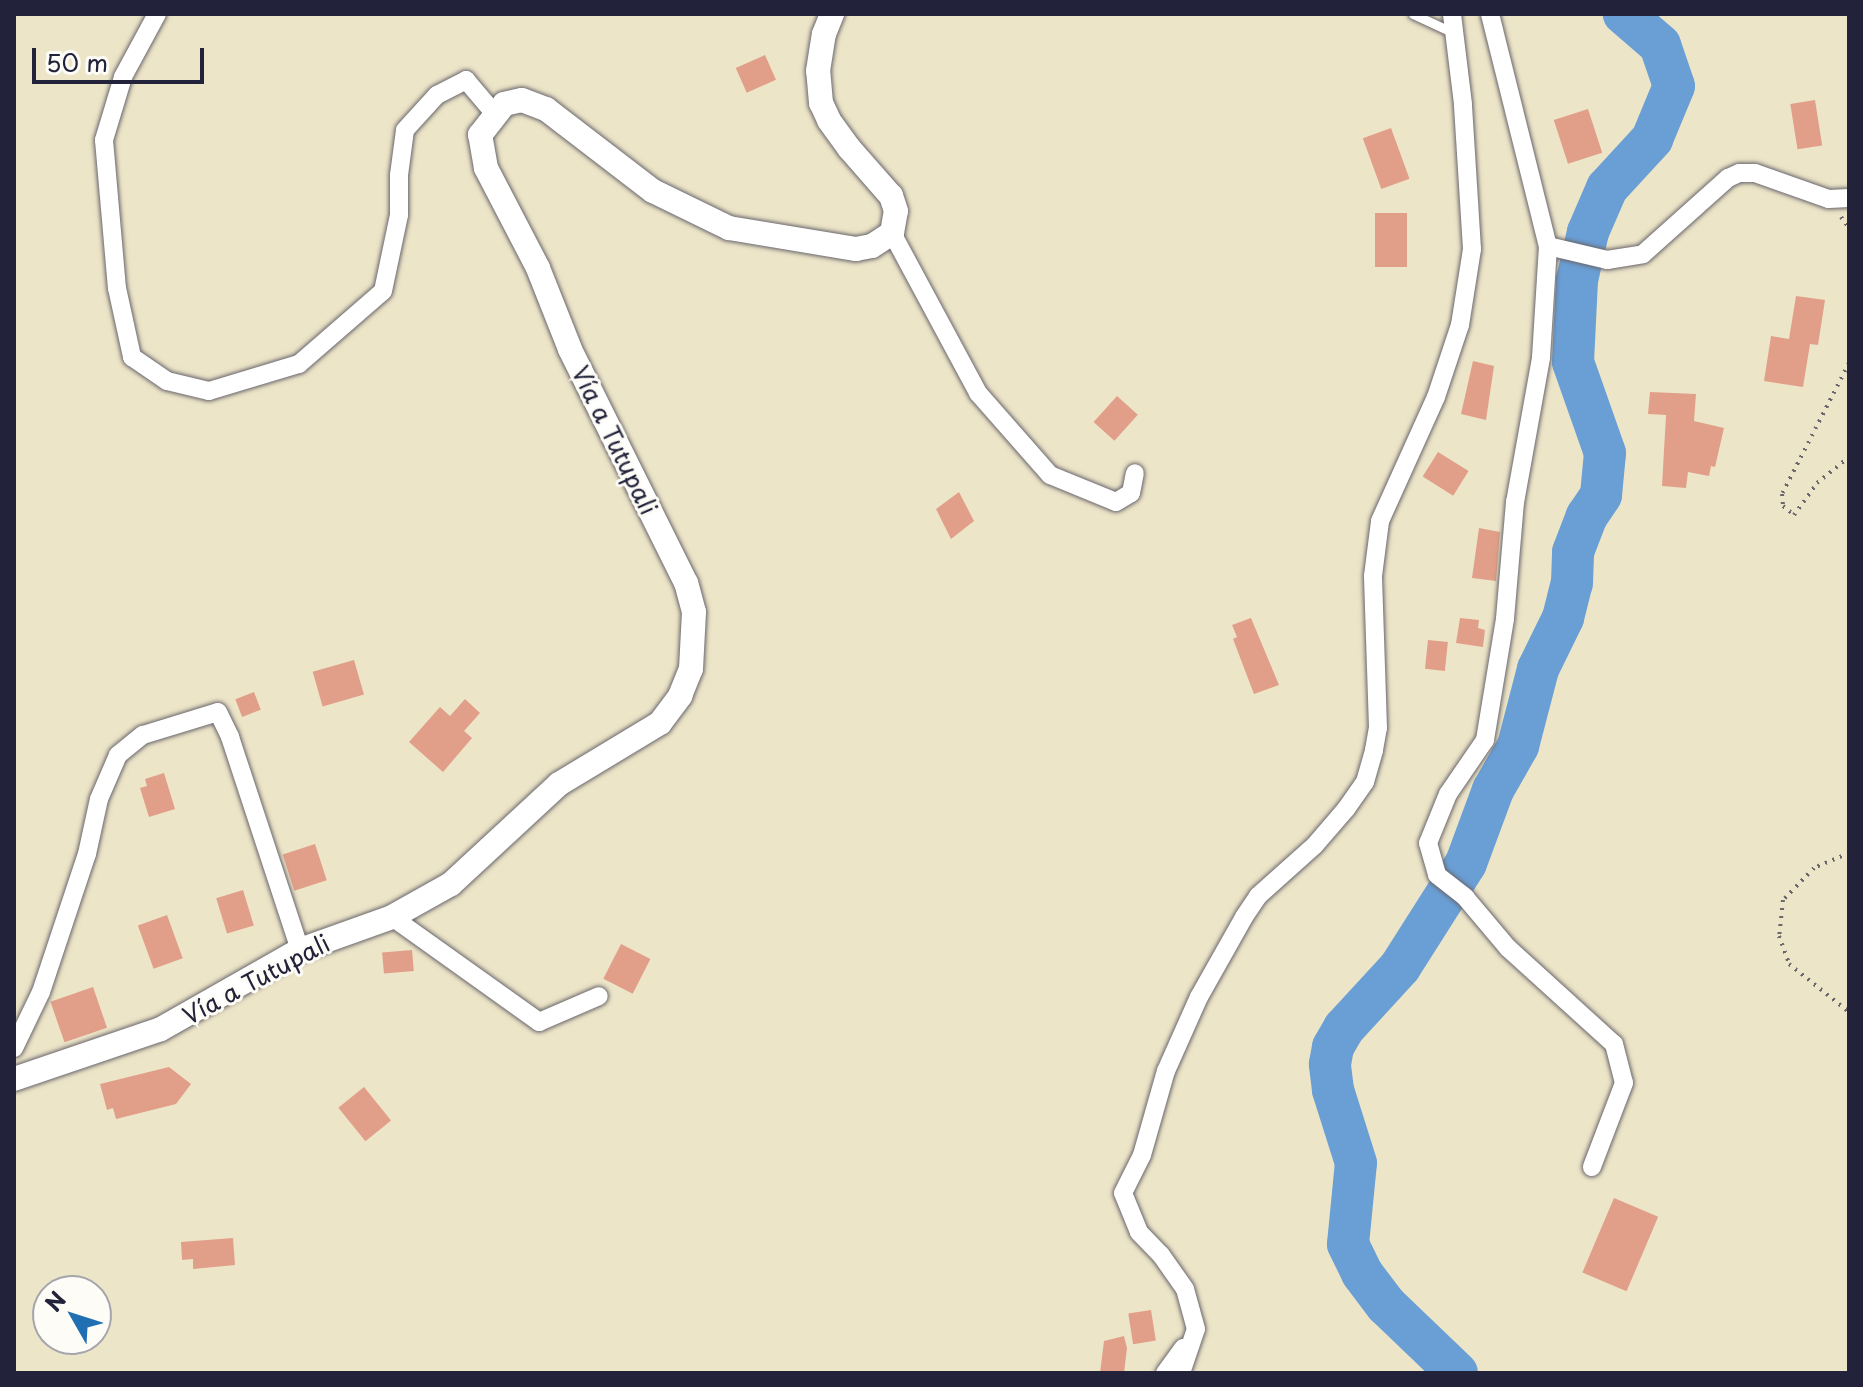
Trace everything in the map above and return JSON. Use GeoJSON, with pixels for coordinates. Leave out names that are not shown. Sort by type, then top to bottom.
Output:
{"type":"FeatureCollection","features":[{"type":"Feature","properties":{"kind":"street"},"geometry":{"type":"LineString","coordinates":[[157,14],[123,77],[104,140],[117,288],[132,357],[167,381],[209,391],[299,364],[383,291],[399,215],[399,175],[405,130],[437,95],[466,80],[494,113],[504,104],[522,100],[546,109],[653,191],[729,228],[856,249],[883,241],[892,233],[896,211],[891,196],[842,139],[821,103],[818,71],[824,34],[832,14]]}},
{"type":"Feature","properties":{"kind":"street"},"geometry":{"type":"LineString","coordinates":[[1181,1373],[1196,1329],[1185,1289],[1139,1232],[1123,1193],[1142,1155],[1166,1071],[1199,997],[1244,917],[1258,896],[1315,845],[1346,809],[1365,782],[1374,750],[1378,728],[1373,576],[1380,521],[1436,397],[1460,325],[1472,249],[1452,14]]}},
{"type":"Feature","properties":{"kind":"street"},"geometry":{"type":"LineString","coordinates":[[1490,14],[1548,246],[1541,358],[1515,502],[1505,619],[1485,740],[1448,794],[1428,843],[1437,875],[1465,897],[1508,948],[1614,1044],[1624,1083],[1592,1167]]}},
{"type":"Feature","properties":{"kind":"street","name":"Vía a Tutupali"},"geometry":{"type":"LineString","coordinates":[[14,1079],[161,1029],[300,950],[392,917],[451,884],[559,784],[660,723],[680,696],[691,669],[694,612],[686,583],[570,349],[538,268],[482,156],[480,135],[494,113]]}},
{"type":"Feature","properties":{"kind":"street"},"geometry":{"type":"LineString","coordinates":[[1548,246],[1607,260],[1643,254],[1718,187],[1739,173],[1755,173],[1829,199],[1849,198]]}},
{"type":"Feature","properties":{"kind":"street"},"geometry":{"type":"LineString","coordinates":[[892,233],[978,393],[1050,475],[1116,502],[1131,493],[1135,473]]}},
{"type":"Feature","properties":{"kind":"street"},"geometry":{"type":"LineString","coordinates":[[14,1048],[41,992],[87,854],[99,799],[118,755],[143,735],[218,712],[230,737],[300,950]]}},
{"type":"Feature","properties":{"kind":"street"},"geometry":{"type":"LineString","coordinates":[[392,917],[539,1022],[599,996]]}},
{"type":"Feature","properties":{"kind":"street"},"geometry":{"type":"LineString","coordinates":[[1165,1373],[1196,1329]]}},
{"type":"Feature","properties":{"kind":"lane"},"geometry":{"type":"LineString","coordinates":[[1413,14],[1456,34]]}},
{"type":"Feature","properties":{"kind":"path"},"geometry":{"type":"LineString","coordinates":[[1849,363],[1782,494],[1783,506],[1794,515],[1817,483],[1849,457]]}},
{"type":"Feature","properties":{"kind":"path"},"geometry":{"type":"LineString","coordinates":[[1849,853],[1814,868],[1783,900],[1779,936],[1789,964],[1849,1012]]}},
{"type":"Feature","properties":{"kind":"building"},"geometry":{"type":"Polygon","coordinates":[[[765,55],[776,80],[747,93],[736,68],[765,55]]]}},
{"type":"Feature","properties":{"kind":"building"},"geometry":{"type":"Polygon","coordinates":[[[1815,100],[1822,145],[1798,149],[1790,104],[1815,100]]]}},
{"type":"Feature","properties":{"kind":"building"},"geometry":{"type":"Polygon","coordinates":[[[1588,109],[1602,153],[1568,164],[1554,120],[1588,109]]]}},
{"type":"Feature","properties":{"kind":"building"},"geometry":{"type":"Polygon","coordinates":[[[1391,128],[1409,179],[1381,189],[1363,138],[1391,128]]]}},
{"type":"Feature","properties":{"kind":"building"},"geometry":{"type":"Polygon","coordinates":[[[1375,213],[1407,213],[1407,267],[1375,267],[1375,213]]]}},
{"type":"Feature","properties":{"kind":"building"},"geometry":{"type":"Polygon","coordinates":[[[1796,296],[1825,300],[1818,345],[1810,344],[1803,387],[1764,381],[1771,336],[1789,339],[1796,296]]]}},
{"type":"Feature","properties":{"kind":"building"},"geometry":{"type":"Polygon","coordinates":[[[1473,361],[1494,366],[1486,420],[1461,414],[1473,361]]]}},
{"type":"Feature","properties":{"kind":"building"},"geometry":{"type":"Polygon","coordinates":[[[1650,392],[1696,394],[1694,421],[1724,428],[1715,467],[1711,466],[1709,476],[1688,472],[1686,488],[1662,486],[1666,415],[1648,414],[1650,392]]]}},
{"type":"Feature","properties":{"kind":"building"},"geometry":{"type":"Polygon","coordinates":[[[1117,396],[1138,415],[1114,441],[1094,422],[1117,396]]]}},
{"type":"Feature","properties":{"kind":"building"},"geometry":{"type":"Polygon","coordinates":[[[1438,452],[1469,471],[1453,496],[1423,477],[1438,452]]]}},
{"type":"Feature","properties":{"kind":"building"},"geometry":{"type":"Polygon","coordinates":[[[959,492],[974,521],[951,539],[936,509],[959,492]]]}},
{"type":"Feature","properties":{"kind":"building"},"geometry":{"type":"Polygon","coordinates":[[[1479,528],[1500,532],[1496,581],[1472,578],[1479,528]]]}},
{"type":"Feature","properties":{"kind":"building"},"geometry":{"type":"Polygon","coordinates":[[[1251,618],[1279,685],[1254,694],[1233,639],[1237,637],[1232,625],[1251,618]]]}},
{"type":"Feature","properties":{"kind":"building"},"geometry":{"type":"Polygon","coordinates":[[[1460,618],[1479,620],[1478,628],[1485,630],[1483,647],[1456,643],[1460,618]]]}},
{"type":"Feature","properties":{"kind":"building"},"geometry":{"type":"Polygon","coordinates":[[[1428,640],[1448,642],[1445,671],[1425,669],[1428,640]]]}},
{"type":"Feature","properties":{"kind":"building"},"geometry":{"type":"Polygon","coordinates":[[[354,660],[364,695],[323,706],[313,672],[354,660]]]}},
{"type":"Feature","properties":{"kind":"building"},"geometry":{"type":"Polygon","coordinates":[[[254,692],[261,710],[242,717],[235,699],[254,692]]]}},
{"type":"Feature","properties":{"kind":"building"},"geometry":{"type":"Polygon","coordinates":[[[465,699],[480,713],[464,731],[472,738],[443,772],[409,742],[440,707],[450,716],[465,699]]]}},
{"type":"Feature","properties":{"kind":"building"},"geometry":{"type":"Polygon","coordinates":[[[164,773],[175,809],[149,817],[140,788],[147,786],[145,779],[164,773]]]}},
{"type":"Feature","properties":{"kind":"building"},"geometry":{"type":"Polygon","coordinates":[[[315,844],[327,880],[294,891],[283,855],[315,844]]]}},
{"type":"Feature","properties":{"kind":"building"},"geometry":{"type":"Polygon","coordinates":[[[243,890],[254,925],[227,934],[216,898],[243,890]]]}},
{"type":"Feature","properties":{"kind":"building"},"geometry":{"type":"Polygon","coordinates":[[[167,915],[183,958],[154,969],[138,926],[167,915]]]}},
{"type":"Feature","properties":{"kind":"building"},"geometry":{"type":"Polygon","coordinates":[[[621,944],[650,959],[633,994],[603,979],[621,944]]]}},
{"type":"Feature","properties":{"kind":"building"},"geometry":{"type":"Polygon","coordinates":[[[412,950],[414,971],[384,974],[382,953],[412,950]]]}},
{"type":"Feature","properties":{"kind":"building"},"geometry":{"type":"Polygon","coordinates":[[[93,987],[107,1028],[64,1042],[50,1002],[93,987]]]}},
{"type":"Feature","properties":{"kind":"building"},"geometry":{"type":"Polygon","coordinates":[[[169,1067],[191,1084],[176,1104],[116,1119],[113,1108],[107,1110],[100,1084],[169,1067]]]}},
{"type":"Feature","properties":{"kind":"building"},"geometry":{"type":"Polygon","coordinates":[[[364,1087],[391,1120],[365,1141],[338,1108],[364,1087]]]}},
{"type":"Feature","properties":{"kind":"building"},"geometry":{"type":"Polygon","coordinates":[[[1614,1198],[1658,1217],[1627,1291],[1582,1273],[1614,1198]]]}},
{"type":"Feature","properties":{"kind":"building"},"geometry":{"type":"Polygon","coordinates":[[[233,1238],[235,1265],[193,1269],[193,1259],[182,1260],[181,1242],[233,1238]]]}},
{"type":"Feature","properties":{"kind":"building"},"geometry":{"type":"Polygon","coordinates":[[[1151,1310],[1156,1341],[1133,1344],[1128,1314],[1151,1310]]]}},
{"type":"Feature","properties":{"kind":"building"},"geometry":{"type":"Polygon","coordinates":[[[1124,1336],[1127,1348],[1124,1373],[1100,1373],[1104,1341],[1124,1336]]]}},
{"type":"Feature","properties":{"kind":"waterway"},"geometry":{"type":"LineString","coordinates":[[1457,1373],[1386,1305],[1362,1273],[1348,1244],[1356,1163],[1333,1090],[1330,1064],[1333,1047],[1344,1028],[1400,967],[1466,863],[1493,790],[1518,746],[1538,669],[1563,618],[1572,583],[1573,552],[1587,516],[1601,495],[1605,453],[1573,362],[1577,280],[1588,232],[1607,188],[1652,139],[1674,86],[1660,45],[1624,14]]}}]}
